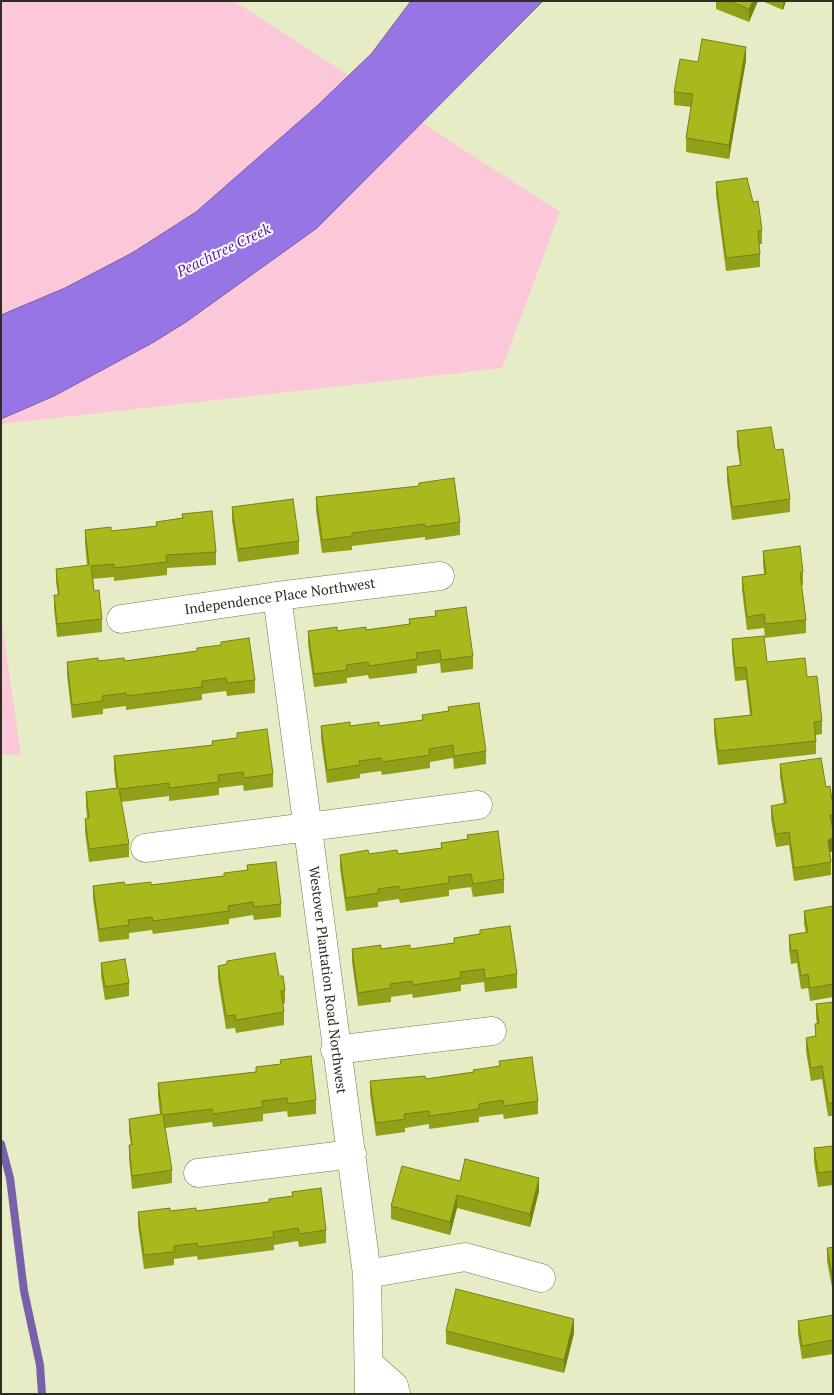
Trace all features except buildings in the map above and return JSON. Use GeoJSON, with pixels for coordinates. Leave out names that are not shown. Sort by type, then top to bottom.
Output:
{"type":"FeatureCollection","features":[{"type":"Feature","properties":{"kind":"street","name":"Independence Place Northwest"},"geometry":{"type":"LineString","coordinates":[[121,619],[277,596],[440,576]]}},
{"type":"Feature","properties":{"kind":"street","name":"Westover Plantation Road Northwest"},"geometry":{"type":"LineString","coordinates":[[277,596],[308,826],[335,1050],[352,1154],[367,1274],[369,1394]]}},
{"type":"Feature","properties":{"kind":"street"},"geometry":{"type":"LineString","coordinates":[[145,848],[478,805]]}},
{"type":"Feature","properties":{"kind":"street"},"geometry":{"type":"LineString","coordinates":[[335,1050],[492,1031]]}},
{"type":"Feature","properties":{"kind":"street"},"geometry":{"type":"LineString","coordinates":[[198,1173],[352,1154]]}},
{"type":"Feature","properties":{"kind":"street"},"geometry":{"type":"LineString","coordinates":[[367,1274],[465,1257],[541,1278]]}},
{"type":"Feature","properties":{"kind":"street"},"geometry":{"type":"LineString","coordinates":[[369,1364],[394,1386],[396,1394]]}},
{"type":"Feature","properties":{"kind":"shaded area"},"geometry":{"type":"Polygon","coordinates":[[[1,1],[234,1],[560,212],[502,368],[1,424],[1,1]]]}},
{"type":"Feature","properties":{"kind":"shaded area"},"geometry":{"type":"Polygon","coordinates":[[[1,616],[21,755],[1,754],[1,616]]]}},
{"type":"Feature","properties":{"kind":"water","name":"Peachtree Creek"},"geometry":{"type":"Polygon","coordinates":[[[411,1],[543,1],[317,228],[186,322],[154,342],[54,396],[1,419],[1,315],[65,288],[132,253],[196,212],[317,106],[372,53],[411,1]]]}},
{"type":"Feature","properties":{"kind":"waterway"},"geometry":{"type":"LineString","coordinates":[[1,1144],[10,1178],[24,1291],[40,1365],[42,1394]]}}]}
